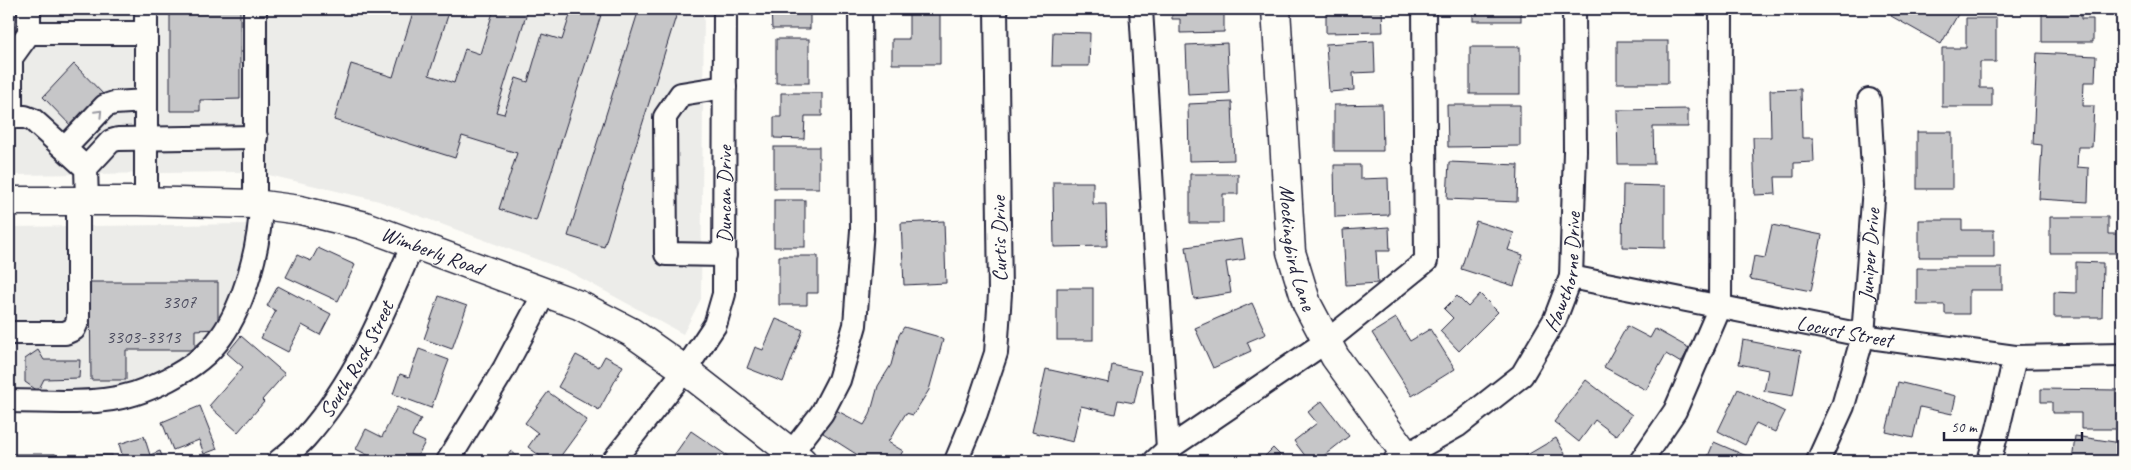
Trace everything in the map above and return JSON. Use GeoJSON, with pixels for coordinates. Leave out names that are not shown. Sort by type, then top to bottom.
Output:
{"type":"FeatureCollection","features":[{"type":"Feature","properties":{"kind":"main road","name":"Mockingbird Lane"},"geometry":{"type":"LineString","coordinates":[[1276,9],[1291,252],[1307,304],[1335,357],[1402,458]]}},
{"type":"Feature","properties":{"kind":"main road","name":"Wimberly Road"},"geometry":{"type":"LineString","coordinates":[[9,201],[146,201],[258,204],[300,210],[362,225],[579,305],[631,332],[685,370],[792,458]]}},
{"type":"Feature","properties":{"kind":"street"},"geometry":{"type":"LineString","coordinates":[[29,9],[29,33],[11,58],[10,117],[25,117],[33,120],[86,168]]}},
{"type":"Feature","properties":{"kind":"street"},"geometry":{"type":"LineString","coordinates":[[146,9],[146,201]]}},
{"type":"Feature","properties":{"kind":"street"},"geometry":{"type":"LineString","coordinates":[[9,401],[103,400],[131,395],[168,379],[196,362],[221,338],[234,316],[251,272],[261,221],[258,204],[256,137],[255,9]]}},
{"type":"Feature","properties":{"kind":"street","name":"Duncan Drive"},"geometry":{"type":"LineString","coordinates":[[613,461],[685,370],[715,325],[724,294],[725,9]]}},
{"type":"Feature","properties":{"kind":"street"},"geometry":{"type":"LineString","coordinates":[[792,458],[822,413],[839,380],[855,325],[862,230],[860,9]]}},
{"type":"Feature","properties":{"kind":"street","name":"Curtis Drive"},"geometry":{"type":"LineString","coordinates":[[956,461],[976,414],[996,354],[1000,293],[996,9]]}},
{"type":"Feature","properties":{"kind":"street"},"geometry":{"type":"LineString","coordinates":[[1141,9],[1161,455]]}},
{"type":"Feature","properties":{"kind":"street"},"geometry":{"type":"LineString","coordinates":[[1161,455],[1327,341],[1426,261],[1424,9]]}},
{"type":"Feature","properties":{"kind":"street","name":"Hawthorne Drive"},"geometry":{"type":"LineString","coordinates":[[1402,458],[1457,426],[1522,375],[1555,318],[1571,277],[1575,151],[1574,9]]}},
{"type":"Feature","properties":{"kind":"street"},"geometry":{"type":"LineString","coordinates":[[1641,461],[1675,411],[1720,307],[1721,9]]}},
{"type":"Feature","properties":{"kind":"street"},"geometry":{"type":"LineString","coordinates":[[29,33],[146,33]]}},
{"type":"Feature","properties":{"kind":"street"},"geometry":{"type":"LineString","coordinates":[[725,87],[681,94],[665,117],[666,254],[725,255]]}},
{"type":"Feature","properties":{"kind":"street","name":"Juniper Drive"},"geometry":{"type":"LineString","coordinates":[[1818,461],[1843,406],[1863,336],[1874,187],[1869,100]]}},
{"type":"Feature","properties":{"kind":"street"},"geometry":{"type":"LineString","coordinates":[[65,148],[105,106],[114,103],[146,101]]}},
{"type":"Feature","properties":{"kind":"street"},"geometry":{"type":"LineString","coordinates":[[16,333],[65,332],[74,328],[78,320],[82,201],[86,168],[112,141],[118,139],[256,137]]}},
{"type":"Feature","properties":{"kind":"street","name":"South Rusk Street"},"geometry":{"type":"LineString","coordinates":[[279,461],[304,439],[341,390],[377,328],[413,244]]}},
{"type":"Feature","properties":{"kind":"street","name":"Locust Street"},"geometry":{"type":"LineString","coordinates":[[1571,277],[1863,336],[2014,357],[2122,355]]}},
{"type":"Feature","properties":{"kind":"street"},"geometry":{"type":"LineString","coordinates":[[448,461],[504,370],[545,292]]}},
{"type":"Feature","properties":{"kind":"street"},"geometry":{"type":"LineString","coordinates":[[1988,461],[1998,429],[2014,357]]}},
{"type":"Feature","properties":{"kind":"shaded area"},"geometry":{"type":"Polygon","coordinates":[[[9,9],[704,9],[701,299],[683,334],[568,271],[379,201],[269,175],[238,172],[14,175],[9,172],[9,9]]]}},
{"type":"Feature","properties":{"kind":"shaded area"},"geometry":{"type":"Polygon","coordinates":[[[251,224],[235,298],[197,354],[133,388],[9,396],[9,227],[251,224]]]}},
{"type":"Feature","properties":{"kind":"building"},"geometry":{"type":"Polygon","coordinates":[[[170,9],[240,9],[240,99],[200,100],[200,111],[170,111],[170,9]]]}},
{"type":"Feature","properties":{"kind":"building"},"geometry":{"type":"Polygon","coordinates":[[[414,9],[450,9],[429,75],[454,83],[465,49],[480,54],[494,9],[528,9],[496,112],[504,114],[516,78],[528,82],[542,34],[562,40],[572,9],[581,9],[601,15],[536,221],[499,209],[517,153],[462,136],[455,158],[334,120],[351,64],[393,77],[414,9]]]}},
{"type":"Feature","properties":{"kind":"building"},"geometry":{"type":"Polygon","coordinates":[[[639,9],[664,9],[677,13],[604,247],[568,236],[639,9]]]}},
{"type":"Feature","properties":{"kind":"building"},"geometry":{"type":"Polygon","coordinates":[[[771,9],[810,9],[810,29],[772,29],[771,9]]]}},
{"type":"Feature","properties":{"kind":"building"},"geometry":{"type":"Polygon","coordinates":[[[909,9],[940,9],[940,64],[892,64],[892,39],[909,39],[909,9]]]}},
{"type":"Feature","properties":{"kind":"building"},"geometry":{"type":"Polygon","coordinates":[[[1172,9],[1224,9],[1224,32],[1180,33],[1180,19],[1172,19],[1172,9]]]}},
{"type":"Feature","properties":{"kind":"building"},"geometry":{"type":"Polygon","coordinates":[[[1326,9],[1382,9],[1383,32],[1326,33],[1326,9]]]}},
{"type":"Feature","properties":{"kind":"building"},"geometry":{"type":"Polygon","coordinates":[[[1473,9],[1521,9],[1521,21],[1473,21],[1473,9]]]}},
{"type":"Feature","properties":{"kind":"building"},"geometry":{"type":"Polygon","coordinates":[[[1774,9],[1850,9],[1850,12],[1774,9]]]}},
{"type":"Feature","properties":{"kind":"building"},"geometry":{"type":"Polygon","coordinates":[[[1895,9],[1961,9],[1941,44],[1891,16],[1895,9]]]}},
{"type":"Feature","properties":{"kind":"building"},"geometry":{"type":"Polygon","coordinates":[[[2042,9],[2081,9],[2081,19],[2093,19],[2093,42],[2042,42],[2042,9]]]}},
{"type":"Feature","properties":{"kind":"building"},"geometry":{"type":"Polygon","coordinates":[[[1966,18],[1996,18],[1996,62],[1980,62],[1980,88],[1992,88],[1992,107],[1942,107],[1942,48],[1966,48],[1966,18]]]}},
{"type":"Feature","properties":{"kind":"building"},"geometry":{"type":"Polygon","coordinates":[[[1053,32],[1090,33],[1089,66],[1052,66],[1053,32]]]}},
{"type":"Feature","properties":{"kind":"building"},"geometry":{"type":"Polygon","coordinates":[[[776,39],[809,39],[809,83],[776,83],[776,39]]]}},
{"type":"Feature","properties":{"kind":"building"},"geometry":{"type":"Polygon","coordinates":[[[1374,41],[1375,72],[1353,73],[1354,90],[1329,92],[1326,44],[1374,41]]]}},
{"type":"Feature","properties":{"kind":"building"},"geometry":{"type":"Polygon","coordinates":[[[1617,41],[1668,41],[1668,83],[1617,83],[1617,41]]]}},
{"type":"Feature","properties":{"kind":"building"},"geometry":{"type":"Polygon","coordinates":[[[1227,43],[1229,93],[1188,95],[1186,45],[1227,43]]]}},
{"type":"Feature","properties":{"kind":"building"},"geometry":{"type":"Polygon","coordinates":[[[1470,47],[1520,47],[1520,94],[1470,94],[1470,47]]]}},
{"type":"Feature","properties":{"kind":"building"},"geometry":{"type":"Polygon","coordinates":[[[2037,53],[2096,56],[2095,82],[2084,82],[2083,106],[2094,106],[2092,147],[2078,147],[2077,167],[2089,168],[2088,202],[2039,199],[2042,145],[2033,144],[2037,53]]]}},
{"type":"Feature","properties":{"kind":"building"},"geometry":{"type":"Polygon","coordinates":[[[74,64],[107,98],[75,130],[43,97],[74,64]]]}},
{"type":"Feature","properties":{"kind":"building"},"geometry":{"type":"Polygon","coordinates":[[[1801,89],[1802,138],[1813,138],[1814,162],[1794,163],[1794,177],[1775,177],[1776,194],[1755,195],[1753,137],[1771,137],[1770,90],[1801,89]]]}},
{"type":"Feature","properties":{"kind":"building"},"geometry":{"type":"Polygon","coordinates":[[[781,93],[822,93],[822,116],[805,116],[804,139],[774,138],[774,117],[781,117],[781,93]]]}},
{"type":"Feature","properties":{"kind":"building"},"geometry":{"type":"Polygon","coordinates":[[[1232,102],[1234,160],[1189,161],[1188,104],[1232,102]]]}},
{"type":"Feature","properties":{"kind":"building"},"geometry":{"type":"Polygon","coordinates":[[[1382,104],[1383,151],[1334,151],[1334,105],[1382,104]]]}},
{"type":"Feature","properties":{"kind":"building"},"geometry":{"type":"Polygon","coordinates":[[[1447,105],[1520,105],[1520,146],[1448,147],[1447,105]]]}},
{"type":"Feature","properties":{"kind":"building"},"geometry":{"type":"Polygon","coordinates":[[[1688,109],[1688,127],[1653,127],[1654,164],[1618,164],[1617,110],[1688,109]]]}},
{"type":"Feature","properties":{"kind":"building"},"geometry":{"type":"Polygon","coordinates":[[[1917,132],[1952,132],[1952,189],[1917,189],[1917,132]]]}},
{"type":"Feature","properties":{"kind":"building"},"geometry":{"type":"Polygon","coordinates":[[[774,147],[819,147],[819,188],[774,188],[774,147]]]}},
{"type":"Feature","properties":{"kind":"building"},"geometry":{"type":"Polygon","coordinates":[[[1449,162],[1518,165],[1517,202],[1447,199],[1449,162]]]}},
{"type":"Feature","properties":{"kind":"building"},"geometry":{"type":"Polygon","coordinates":[[[1334,165],[1360,165],[1360,179],[1388,178],[1389,215],[1335,217],[1334,165]]]}},
{"type":"Feature","properties":{"kind":"building"},"geometry":{"type":"Polygon","coordinates":[[[1190,174],[1238,174],[1238,194],[1223,194],[1223,223],[1190,223],[1190,174]]]}},
{"type":"Feature","properties":{"kind":"building"},"geometry":{"type":"Polygon","coordinates":[[[1053,182],[1093,182],[1093,204],[1106,204],[1107,246],[1054,247],[1053,182]]]}},
{"type":"Feature","properties":{"kind":"building"},"geometry":{"type":"Polygon","coordinates":[[[1623,185],[1665,186],[1665,248],[1622,247],[1623,185]]]}},
{"type":"Feature","properties":{"kind":"building"},"geometry":{"type":"Polygon","coordinates":[[[774,200],[805,200],[805,247],[774,247],[774,200]]]}},
{"type":"Feature","properties":{"kind":"building"},"geometry":{"type":"Polygon","coordinates":[[[2050,217],[2108,217],[2108,234],[2119,234],[2119,253],[2050,253],[2050,217]]]}},
{"type":"Feature","properties":{"kind":"building"},"geometry":{"type":"Polygon","coordinates":[[[1919,220],[1962,220],[1962,230],[1994,230],[1994,257],[1919,257],[1919,220]]]}},
{"type":"Feature","properties":{"kind":"building"},"geometry":{"type":"Polygon","coordinates":[[[944,221],[946,283],[904,285],[901,223],[944,221]]]}},
{"type":"Feature","properties":{"kind":"building"},"geometry":{"type":"Polygon","coordinates":[[[1476,221],[1514,233],[1508,250],[1523,255],[1514,286],[1461,269],[1476,221]]]}},
{"type":"Feature","properties":{"kind":"building"},"geometry":{"type":"Polygon","coordinates":[[[1772,225],[1822,235],[1811,291],[1750,279],[1754,256],[1765,258],[1772,225]]]}},
{"type":"Feature","properties":{"kind":"building"},"geometry":{"type":"Polygon","coordinates":[[[1389,227],[1390,251],[1376,251],[1378,283],[1346,285],[1343,230],[1389,227]]]}},
{"type":"Feature","properties":{"kind":"building"},"geometry":{"type":"Polygon","coordinates":[[[1242,239],[1245,259],[1226,262],[1231,293],[1194,299],[1186,247],[1242,239]]]}},
{"type":"Feature","properties":{"kind":"building"},"geometry":{"type":"Polygon","coordinates":[[[318,248],[355,265],[338,301],[286,277],[297,255],[311,261],[318,248]]]}},
{"type":"Feature","properties":{"kind":"building"},"geometry":{"type":"Polygon","coordinates":[[[779,256],[818,256],[818,293],[807,293],[807,305],[779,305],[779,256]]]}},
{"type":"Feature","properties":{"kind":"building"},"geometry":{"type":"Polygon","coordinates":[[[2076,262],[2103,263],[2102,317],[2054,317],[2054,292],[2076,293],[2076,262]]]}},
{"type":"Feature","properties":{"kind":"building"},"geometry":{"type":"Polygon","coordinates":[[[1917,268],[2002,268],[2002,290],[1969,290],[1969,314],[1945,314],[1945,305],[1917,305],[1917,268]]]}},
{"type":"Feature","properties":{"kind":"building"},"geometry":{"type":"Polygon","coordinates":[[[90,282],[218,282],[218,329],[195,330],[195,350],[126,350],[126,380],[91,380],[90,282]]]}},
{"type":"Feature","properties":{"kind":"building"},"geometry":{"type":"Polygon","coordinates":[[[278,286],[331,314],[320,335],[302,325],[288,352],[261,338],[276,311],[267,306],[278,286]]]}},
{"type":"Feature","properties":{"kind":"building"},"geometry":{"type":"Polygon","coordinates":[[[1057,288],[1093,288],[1093,340],[1057,340],[1057,288]]]}},
{"type":"Feature","properties":{"kind":"building"},"geometry":{"type":"Polygon","coordinates":[[[1480,294],[1498,312],[1459,351],[1440,331],[1453,318],[1444,309],[1457,296],[1468,307],[1480,294]]]}},
{"type":"Feature","properties":{"kind":"building"},"geometry":{"type":"Polygon","coordinates":[[[439,296],[467,306],[452,349],[424,339],[439,296]]]}},
{"type":"Feature","properties":{"kind":"building"},"geometry":{"type":"Polygon","coordinates":[[[1252,303],[1266,334],[1247,342],[1251,351],[1213,368],[1195,328],[1252,303]]]}},
{"type":"Feature","properties":{"kind":"building"},"geometry":{"type":"Polygon","coordinates":[[[1396,318],[1410,341],[1430,329],[1455,369],[1412,396],[1372,333],[1396,318]]]}},
{"type":"Feature","properties":{"kind":"building"},"geometry":{"type":"Polygon","coordinates":[[[776,319],[803,330],[783,382],[747,368],[755,347],[763,350],[776,319]]]}},
{"type":"Feature","properties":{"kind":"building"},"geometry":{"type":"Polygon","coordinates":[[[1627,326],[1650,338],[1655,329],[1689,348],[1681,363],[1666,354],[1646,390],[1604,367],[1627,326]]]}},
{"type":"Feature","properties":{"kind":"building"},"geometry":{"type":"Polygon","coordinates":[[[904,327],[936,336],[943,340],[929,390],[913,415],[906,413],[888,442],[903,451],[897,461],[867,461],[823,433],[834,409],[864,425],[870,415],[878,386],[891,365],[899,335],[904,327]]]}},
{"type":"Feature","properties":{"kind":"building"},"geometry":{"type":"Polygon","coordinates":[[[241,336],[285,374],[262,400],[264,402],[238,432],[209,406],[243,367],[227,353],[241,336]]]}},
{"type":"Feature","properties":{"kind":"building"},"geometry":{"type":"Polygon","coordinates":[[[1743,340],[1801,351],[1793,396],[1764,391],[1768,370],[1739,364],[1743,340]]]}},
{"type":"Feature","properties":{"kind":"building"},"geometry":{"type":"Polygon","coordinates":[[[419,349],[449,360],[431,408],[393,394],[400,374],[409,377],[419,349]]]}},
{"type":"Feature","properties":{"kind":"building"},"geometry":{"type":"Polygon","coordinates":[[[38,350],[44,360],[80,360],[79,378],[44,379],[38,391],[25,382],[25,359],[38,350]]]}},
{"type":"Feature","properties":{"kind":"building"},"geometry":{"type":"Polygon","coordinates":[[[576,355],[599,367],[605,356],[623,366],[599,410],[558,387],[576,355]]]}},
{"type":"Feature","properties":{"kind":"building"},"geometry":{"type":"Polygon","coordinates":[[[1112,365],[1141,371],[1134,403],[1118,400],[1115,414],[1081,406],[1073,442],[1032,432],[1046,369],[1109,383],[1112,365]]]}},
{"type":"Feature","properties":{"kind":"building"},"geometry":{"type":"Polygon","coordinates":[[[1586,380],[1632,415],[1616,436],[1595,420],[1579,442],[1554,422],[1586,380]]]}},
{"type":"Feature","properties":{"kind":"building"},"geometry":{"type":"Polygon","coordinates":[[[1898,382],[1956,396],[1952,414],[1920,407],[1913,438],[1886,432],[1898,382]]]}},
{"type":"Feature","properties":{"kind":"building"},"geometry":{"type":"Polygon","coordinates":[[[1738,389],[1785,412],[1775,432],[1756,423],[1745,445],[1718,431],[1738,389]]]}},
{"type":"Feature","properties":{"kind":"building"},"geometry":{"type":"Polygon","coordinates":[[[2041,389],[2119,390],[2118,429],[2081,429],[2081,413],[2052,413],[2052,402],[2041,402],[2041,389]]]}},
{"type":"Feature","properties":{"kind":"building"},"geometry":{"type":"Polygon","coordinates":[[[548,392],[587,420],[557,461],[547,461],[528,447],[538,433],[525,423],[548,392]]]}},
{"type":"Feature","properties":{"kind":"building"},"geometry":{"type":"Polygon","coordinates":[[[1322,401],[1349,436],[1317,461],[1309,461],[1294,441],[1317,423],[1308,412],[1322,401]]]}},
{"type":"Feature","properties":{"kind":"building"},"geometry":{"type":"Polygon","coordinates":[[[200,406],[217,449],[204,454],[199,440],[173,450],[162,422],[200,406]]]}},
{"type":"Feature","properties":{"kind":"building"},"geometry":{"type":"Polygon","coordinates":[[[397,407],[421,419],[412,436],[425,442],[415,461],[379,461],[356,449],[366,429],[382,437],[397,407]]]}},
{"type":"Feature","properties":{"kind":"building"},"geometry":{"type":"Polygon","coordinates":[[[691,431],[735,461],[670,461],[691,431]]]}},
{"type":"Feature","properties":{"kind":"building"},"geometry":{"type":"Polygon","coordinates":[[[144,436],[150,455],[160,451],[164,461],[124,461],[119,444],[144,436]]]}},
{"type":"Feature","properties":{"kind":"building"},"geometry":{"type":"Polygon","coordinates":[[[2075,436],[2121,443],[2119,461],[2072,461],[2075,436]]]}},
{"type":"Feature","properties":{"kind":"building"},"geometry":{"type":"Polygon","coordinates":[[[1556,438],[1569,461],[1517,461],[1556,438]]]}},
{"type":"Feature","properties":{"kind":"building"},"geometry":{"type":"Polygon","coordinates":[[[1714,442],[1751,458],[1749,461],[1706,461],[1714,442]]]}},
{"type":"Feature","properties":{"kind":"building"},"geometry":{"type":"Polygon","coordinates":[[[1273,448],[1286,461],[1260,461],[1273,448]]]}},
{"type":"Feature","properties":{"kind":"building"},"geometry":{"type":"Polygon","coordinates":[[[511,451],[523,461],[503,461],[511,451]]]}},
{"type":"Feature","properties":{"kind":"building"},"geometry":{"type":"Polygon","coordinates":[[[13,454],[55,454],[55,461],[13,461],[13,454]]]}},
{"type":"Feature","properties":{"kind":"building"},"geometry":{"type":"Polygon","coordinates":[[[66,455],[112,455],[112,461],[66,461],[66,455]]]}}]}
